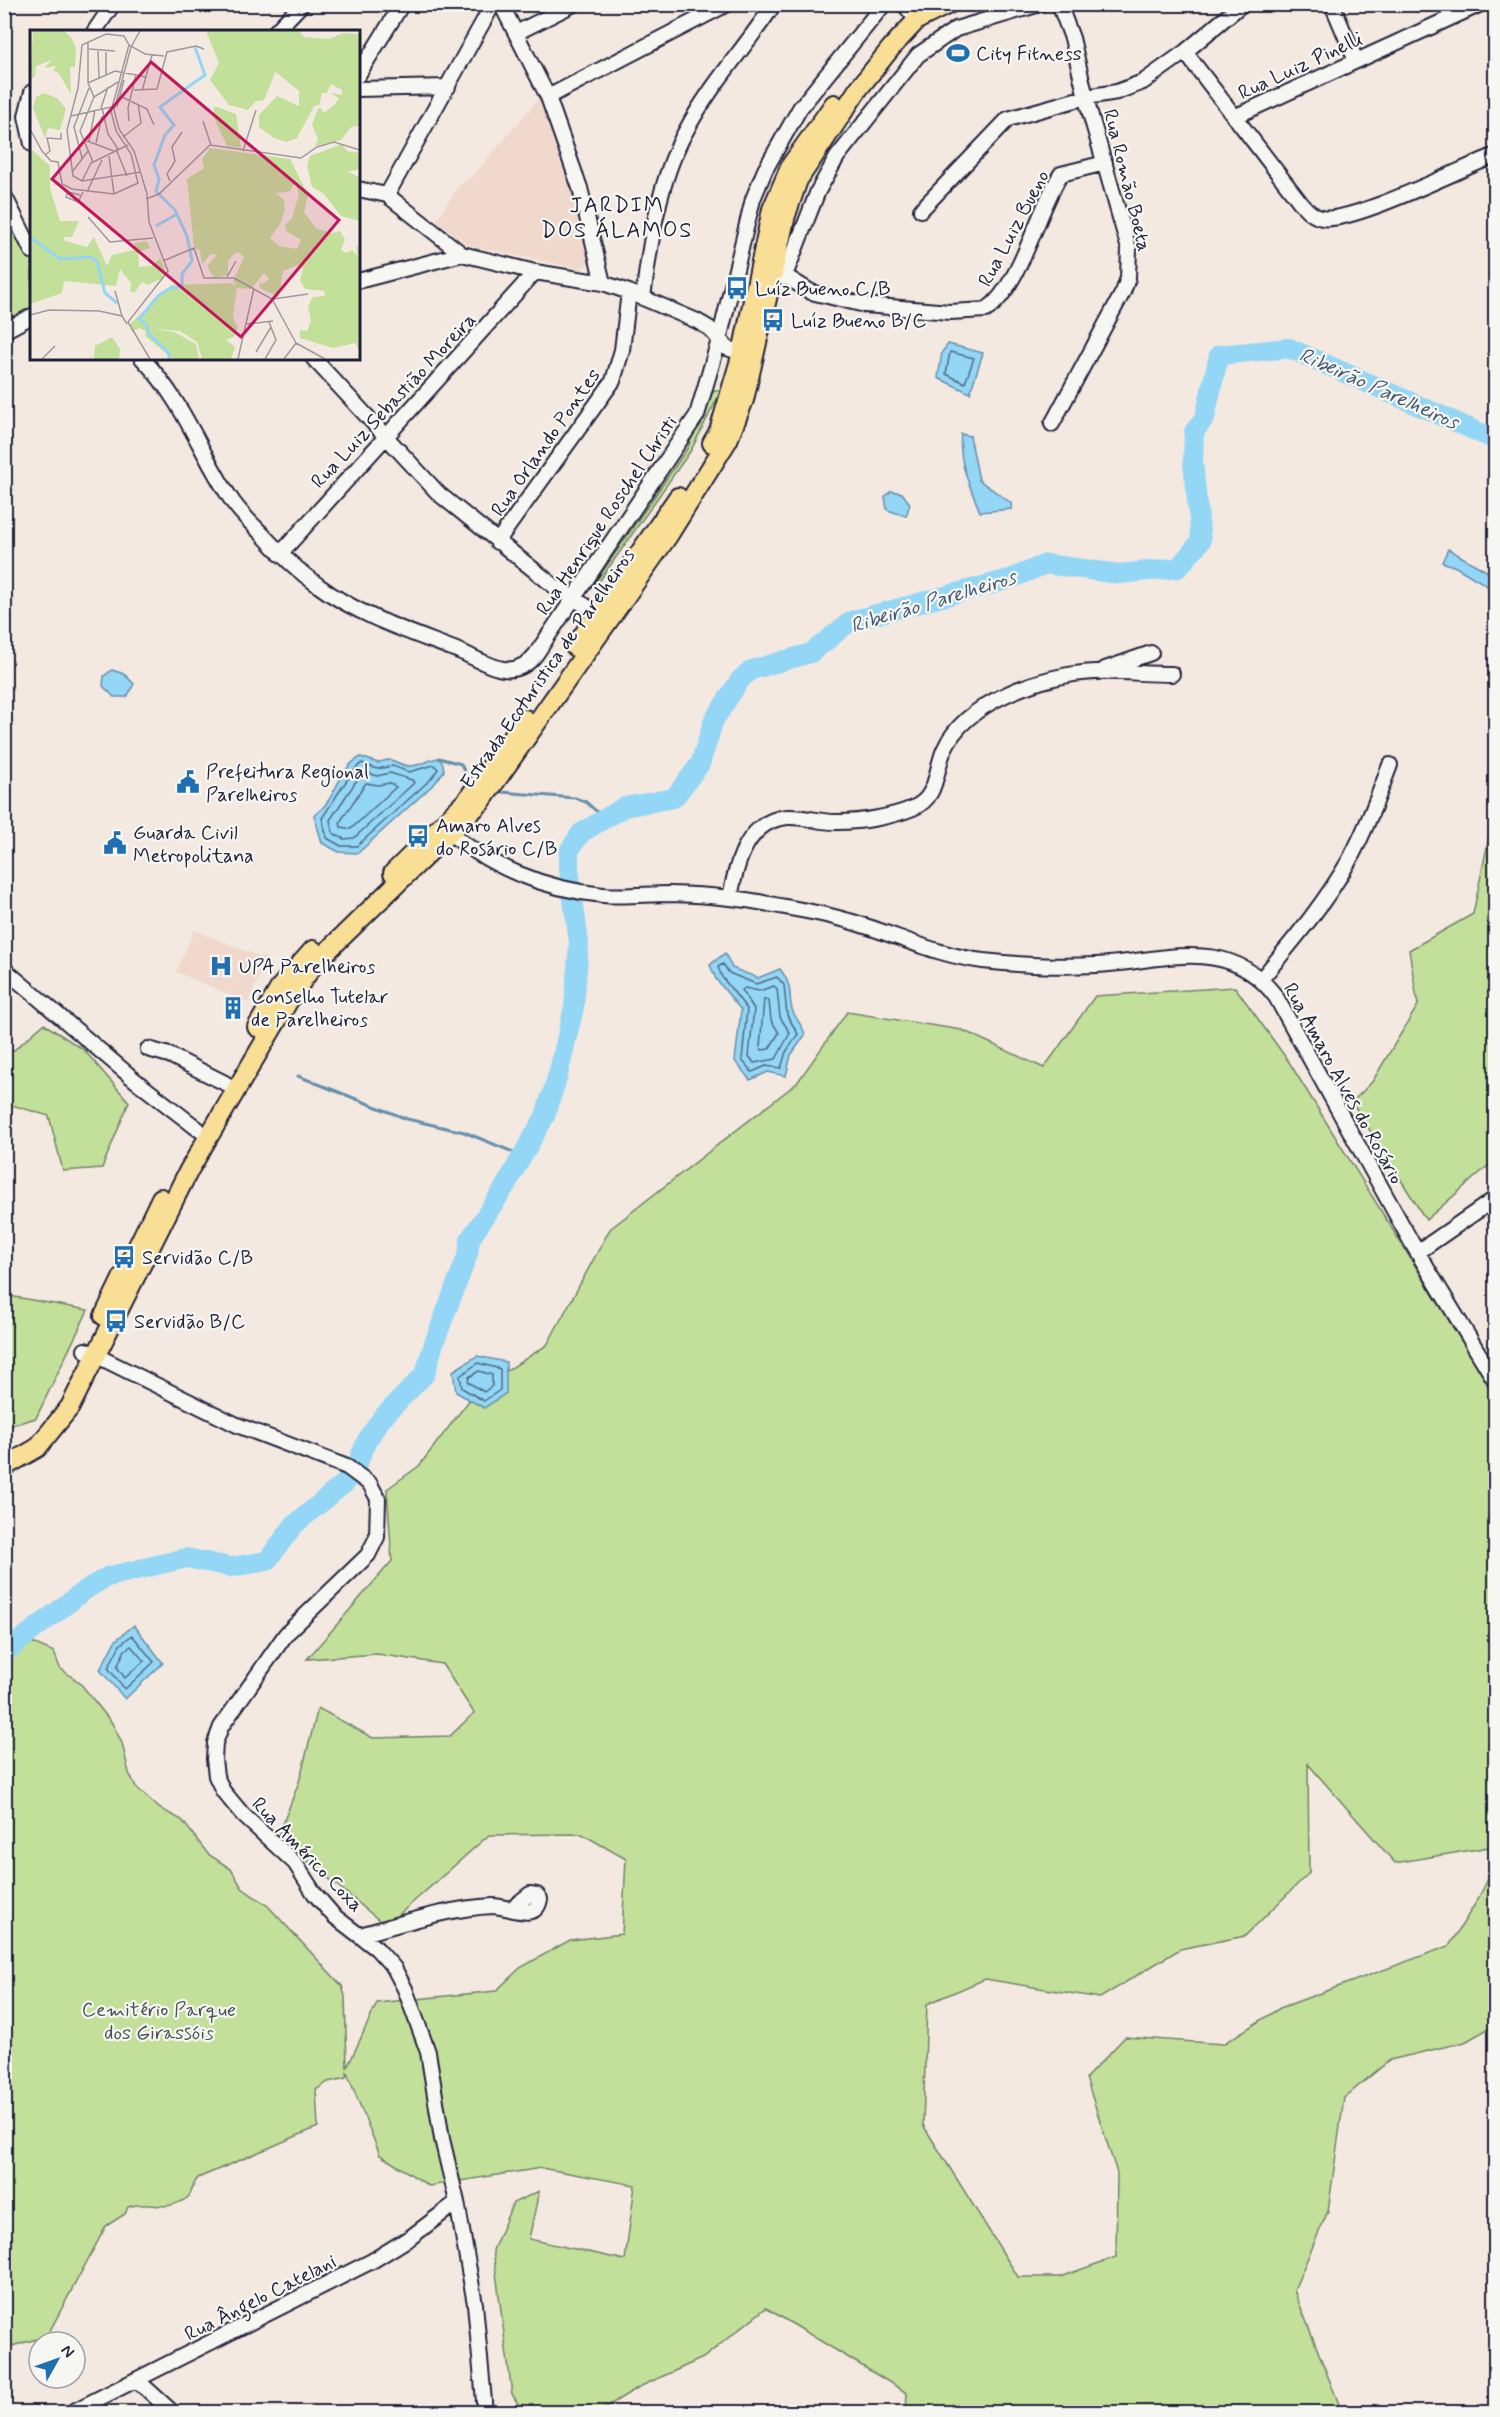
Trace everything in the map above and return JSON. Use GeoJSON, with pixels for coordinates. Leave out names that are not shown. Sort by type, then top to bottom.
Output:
{"type":"FeatureCollection","features":[{"type":"Feature","properties":{"kind":"main road","name":"Estrada Ecoturistica de Parelheiros"},"geometry":{"type":"LineString","coordinates":[[184,1167],[198,1129],[272,1001],[293,972],[498,780],[604,617],[668,536],[728,441],[744,399],[747,355],[769,274],[779,212],[812,155],[859,88],[924,9]]}},
{"type":"Feature","properties":{"kind":"main road","name":"Estrada Ecoturistica de Parelheiros"},"geometry":{"type":"LineString","coordinates":[[4,1455],[29,1439],[63,1396],[90,1353],[184,1167],[263,1040],[315,963],[446,830]]}},
{"type":"Feature","properties":{"kind":"main road","name":"Estrada Ecoturistica de Parelheiros"},"geometry":{"type":"LineString","coordinates":[[4,1467],[37,1448],[58,1425],[70,1407],[90,1353]]}},
{"type":"Feature","properties":{"kind":"street"},"geometry":{"type":"LineString","coordinates":[[95,30],[113,4]]}},
{"type":"Feature","properties":{"kind":"street"},"geometry":{"type":"LineString","coordinates":[[277,30],[302,4]]}},
{"type":"Feature","properties":{"kind":"street"},"geometry":{"type":"LineString","coordinates":[[360,72],[402,4]]}},
{"type":"Feature","properties":{"kind":"street"},"geometry":{"type":"LineString","coordinates":[[516,33],[574,4]]}},
{"type":"Feature","properties":{"kind":"street"},"geometry":{"type":"LineString","coordinates":[[548,98],[727,4]]}},
{"type":"Feature","properties":{"kind":"street"},"geometry":{"type":"LineString","coordinates":[[643,298],[653,236],[666,183],[685,131],[731,61],[774,4]]}},
{"type":"Feature","properties":{"kind":"street","name":"Rua Henrique Roschel Christi"},"geometry":{"type":"LineString","coordinates":[[280,554],[320,587],[366,612],[497,667],[509,671],[521,669],[536,654],[687,433],[704,398],[753,200],[765,170],[800,108],[884,4]]}},
{"type":"Feature","properties":{"kind":"street"},"geometry":{"type":"LineString","coordinates":[[769,274],[837,157],[918,55],[956,29],[1040,4]]}},
{"type":"Feature","properties":{"kind":"street","name":"Rua Romão Boeta"},"geometry":{"type":"LineString","coordinates":[[1052,424],[1128,278],[1129,249],[1086,97],[1072,38],[1059,4]]}},
{"type":"Feature","properties":{"kind":"street"},"geometry":{"type":"LineString","coordinates":[[921,210],[1008,119],[1086,97],[1117,92],[1143,82],[1185,52],[1242,4]]}},
{"type":"Feature","properties":{"kind":"street"},"geometry":{"type":"LineString","coordinates":[[1332,4],[1356,61]]}},
{"type":"Feature","properties":{"kind":"street","name":"Rua Luiz Pinelli"},"geometry":{"type":"LineString","coordinates":[[1234,117],[1481,4]]}},
{"type":"Feature","properties":{"kind":"street"},"geometry":{"type":"LineString","coordinates":[[387,195],[492,6],[516,33],[548,98],[580,188],[603,284]]}},
{"type":"Feature","properties":{"kind":"street"},"geometry":{"type":"LineString","coordinates":[[1185,52],[1300,202],[1309,212],[1322,218],[1354,214],[1496,155]]}},
{"type":"Feature","properties":{"kind":"street"},"geometry":{"type":"LineString","coordinates":[[360,89],[448,87]]}},
{"type":"Feature","properties":{"kind":"street"},"geometry":{"type":"LineString","coordinates":[[30,100],[26,116],[30,135]]}},
{"type":"Feature","properties":{"kind":"street","name":"Rua Luiz Bueno"},"geometry":{"type":"LineString","coordinates":[[769,274],[811,292],[865,305],[950,312],[986,310],[1002,293],[1022,257],[1061,174],[1105,164]]}},
{"type":"Feature","properties":{"kind":"street"},"geometry":{"type":"LineString","coordinates":[[360,189],[387,195],[462,254],[535,272],[603,284],[629,292],[696,321],[709,328],[727,348],[747,355]]}},
{"type":"Feature","properties":{"kind":"street"},"geometry":{"type":"LineString","coordinates":[[4,195],[30,247]]}},
{"type":"Feature","properties":{"kind":"street"},"geometry":{"type":"LineString","coordinates":[[753,200],[779,212]]}},
{"type":"Feature","properties":{"kind":"street"},"geometry":{"type":"LineString","coordinates":[[360,280],[462,254]]}},
{"type":"Feature","properties":{"kind":"street","name":"Rua Luiz Sebastião Moreira"},"geometry":{"type":"LineString","coordinates":[[280,554],[385,436],[529,282],[535,272]]}},
{"type":"Feature","properties":{"kind":"street","name":"Rua Orlando Pontes"},"geometry":{"type":"LineString","coordinates":[[497,542],[613,381],[622,350],[629,292]]}},
{"type":"Feature","properties":{"kind":"street"},"geometry":{"type":"LineString","coordinates":[[4,331],[30,317]]}},
{"type":"Feature","properties":{"kind":"street"},"geometry":{"type":"LineString","coordinates":[[143,360],[163,381],[184,413],[230,498],[280,554]]}},
{"type":"Feature","properties":{"kind":"street"},"geometry":{"type":"LineString","coordinates":[[316,360],[439,494],[497,542],[574,599],[604,617]]}},
{"type":"Feature","properties":{"kind":"street"},"geometry":{"type":"LineString","coordinates":[[730,898],[733,878],[747,842],[758,829],[771,821],[789,817],[837,822],[886,816],[914,807],[930,795],[943,751],[960,726],[972,716],[1001,698],[1038,682],[1095,672],[1151,653]]}},
{"type":"Feature","properties":{"kind":"street"},"geometry":{"type":"LineString","coordinates":[[1095,672],[1172,674]]}},
{"type":"Feature","properties":{"kind":"street"},"geometry":{"type":"LineString","coordinates":[[1262,978],[1301,931],[1349,861],[1366,826],[1390,765]]}},
{"type":"Feature","properties":{"kind":"street","name":"Rua Amaro Alves do Rosário"},"geometry":{"type":"LineString","coordinates":[[446,830],[475,852],[501,866],[562,889],[602,895],[730,898],[848,920],[927,949],[982,961],[1095,965],[1188,955],[1226,960],[1262,978],[1284,1010],[1307,1057],[1418,1252],[1496,1382]]}},
{"type":"Feature","properties":{"kind":"street"},"geometry":{"type":"LineString","coordinates":[[4,969],[144,1088],[198,1129]]}},
{"type":"Feature","properties":{"kind":"street"},"geometry":{"type":"LineString","coordinates":[[148,1049],[169,1055],[225,1083]]}},
{"type":"Feature","properties":{"kind":"street"},"geometry":{"type":"LineString","coordinates":[[1418,1252],[1496,1198]]}},
{"type":"Feature","properties":{"kind":"street","name":"Rua Américo Coxa"},"geometry":{"type":"LineString","coordinates":[[90,1353],[237,1425],[347,1467],[370,1484],[378,1499],[377,1538],[368,1555],[286,1634],[221,1727],[215,1743],[214,1759],[216,1776],[232,1803],[295,1863],[314,1893],[334,1916],[360,1935],[394,1968],[405,1989],[428,2052],[442,2139],[457,2202],[475,2304],[485,2412]]}},
{"type":"Feature","properties":{"kind":"street"},"geometry":{"type":"LineString","coordinates":[[360,1935],[462,1909],[495,1906],[511,1909]]}},
{"type":"Feature","properties":{"kind":"street","name":"Rua Ângelo Catelani"},"geometry":{"type":"LineString","coordinates":[[72,2412],[138,2381],[372,2261],[411,2237],[457,2202]]}},
{"type":"Feature","properties":{"kind":"street"},"geometry":{"type":"LineString","coordinates":[[138,2381],[172,2412]]}},
{"type":"Feature","properties":{"kind":"shaded area"},"geometry":{"type":"Polygon","coordinates":[[[540,97],[559,145],[589,259],[587,265],[581,269],[467,245],[436,220],[458,187],[476,172],[540,97]]]}},
{"type":"Feature","properties":{"kind":"shaded area","name":"UPA Parelheiros"},"geometry":{"type":"Polygon","coordinates":[[[194,930],[266,959],[248,1003],[176,972],[194,930]]]}},
{"type":"Feature","properties":{"kind":"green space"},"geometry":{"type":"Polygon","coordinates":[[[4,199],[30,255],[30,314],[4,327],[4,199]]]}},
{"type":"Feature","properties":{"kind":"green space"},"geometry":{"type":"Polygon","coordinates":[[[714,390],[721,391],[691,450],[598,583],[594,584],[687,449],[714,390]]]}},
{"type":"Feature","properties":{"kind":"green space"},"geometry":{"type":"Polygon","coordinates":[[[1495,808],[1495,1154],[1490,1164],[1426,1220],[1352,1102],[1372,1082],[1418,1005],[1409,950],[1473,914],[1495,808]]]}},
{"type":"Feature","properties":{"kind":"green space","name":"Cemitério Parque dos Girassóis"},"geometry":{"type":"Polygon","coordinates":[[[1235,987],[1289,1062],[1495,1395],[1495,1846],[1395,1863],[1308,1764],[1309,1873],[1245,1936],[1180,1949],[1100,1998],[985,1979],[927,2004],[923,2125],[1018,2277],[1060,2277],[1116,2257],[1117,2173],[1086,2078],[1125,2037],[1223,2044],[1280,2008],[1449,1946],[1477,1901],[1495,1865],[1495,2025],[1465,2042],[1390,2060],[1344,2098],[1328,2211],[1294,2290],[1342,2412],[906,2412],[907,2393],[766,2308],[703,2358],[639,2387],[598,2412],[523,2412],[512,2394],[493,2250],[513,2203],[539,2191],[529,2239],[625,2260],[635,2185],[541,2168],[429,2186],[380,2155],[347,2073],[346,2078],[328,2082],[316,2090],[318,2127],[198,2178],[189,2196],[179,2203],[164,2206],[143,2204],[128,2207],[125,2214],[106,2226],[50,2330],[27,2330],[27,2342],[5,2348],[5,1631],[54,1652],[60,1668],[80,1683],[112,1723],[122,1743],[129,1773],[136,1787],[159,1808],[182,1820],[208,1854],[231,1869],[242,1888],[268,1906],[342,1986],[345,1996],[347,2068],[377,2003],[496,1991],[520,1968],[570,1940],[622,1934],[626,1859],[582,1834],[489,1835],[386,1926],[278,1836],[299,1782],[318,1708],[373,1738],[450,1736],[474,1713],[442,1664],[377,1654],[307,1659],[392,1561],[387,1489],[419,1466],[477,1390],[547,1345],[610,1229],[797,1083],[847,1012],[962,1030],[1044,1068],[1095,996],[1235,987]]]}},
{"type":"Feature","properties":{"kind":"green space"},"geometry":{"type":"Polygon","coordinates":[[[44,1024],[84,1050],[129,1102],[102,1168],[63,1171],[49,1116],[5,1103],[5,1053],[14,1050],[44,1024]]]}},
{"type":"Feature","properties":{"kind":"green space"},"geometry":{"type":"Polygon","coordinates":[[[4,1295],[88,1310],[36,1418],[5,1427],[4,1295]]]}},
{"type":"Feature","properties":{"kind":"water"},"geometry":{"type":"Polygon","coordinates":[[[948,344],[983,353],[970,393],[938,378],[942,352],[948,344]]]}},
{"type":"Feature","properties":{"kind":"water"},"geometry":{"type":"Polygon","coordinates":[[[961,434],[970,436],[979,480],[1011,503],[1012,509],[980,512],[963,465],[961,434]]]}},
{"type":"Feature","properties":{"kind":"water"},"geometry":{"type":"Polygon","coordinates":[[[891,491],[902,493],[910,504],[906,516],[887,510],[885,497],[891,491]]]}},
{"type":"Feature","properties":{"kind":"water"},"geometry":{"type":"Polygon","coordinates":[[[1448,549],[1495,576],[1495,596],[1491,588],[1456,567],[1442,562],[1448,549]]]}},
{"type":"Feature","properties":{"kind":"water"},"geometry":{"type":"Polygon","coordinates":[[[112,670],[124,674],[134,684],[127,697],[114,697],[103,686],[104,676],[112,670]]]}},
{"type":"Feature","properties":{"kind":"water"},"geometry":{"type":"Polygon","coordinates":[[[361,757],[378,763],[392,760],[410,766],[439,758],[444,771],[435,783],[358,853],[339,852],[322,843],[314,815],[327,802],[347,768],[361,757]]]}},
{"type":"Feature","properties":{"kind":"water"},"geometry":{"type":"Polygon","coordinates":[[[725,953],[732,968],[758,978],[780,969],[785,976],[792,1009],[805,1035],[791,1055],[786,1076],[768,1072],[750,1080],[735,1061],[741,1010],[716,979],[710,965],[725,953]]]}},
{"type":"Feature","properties":{"kind":"water"},"geometry":{"type":"Polygon","coordinates":[[[477,1356],[506,1362],[506,1393],[484,1408],[456,1392],[453,1371],[477,1356]]]}},
{"type":"Feature","properties":{"kind":"water"},"geometry":{"type":"Polygon","coordinates":[[[134,1625],[163,1663],[125,1699],[100,1670],[115,1641],[134,1625]]]}},
{"type":"Feature","properties":{"kind":"waterway","name":"Ribeirão Parelheiros"},"geometry":{"type":"LineString","coordinates":[[4,1653],[85,1590],[107,1577],[186,1558],[231,1567],[267,1561],[294,1525],[346,1482],[357,1465],[367,1440],[382,1418],[425,1374],[434,1343],[468,1254],[470,1239],[503,1190],[545,1116],[559,1071],[574,1007],[579,943],[569,869],[569,851],[581,833],[624,807],[674,798],[700,764],[714,720],[740,680],[751,670],[811,653],[851,621],[1010,579],[1046,564],[1119,574],[1178,568],[1201,541],[1193,462],[1194,432],[1205,417],[1219,355],[1289,348],[1496,440]]}},
{"type":"Feature","properties":{"kind":"waterway"},"geometry":{"type":"LineString","coordinates":[[439,758],[461,764],[466,775]]}},
{"type":"Feature","properties":{"kind":"waterway"},"geometry":{"type":"LineString","coordinates":[[501,792],[575,798],[586,802],[604,818]]}},
{"type":"Feature","properties":{"kind":"waterway"},"geometry":{"type":"LineString","coordinates":[[298,1076],[407,1119],[464,1132],[523,1156]]}},
{"type":"Feature","properties":{"kind":"place","name":"City Fitness"},"geometry":{"type":"Point","coordinates":[958,53]}},
{"type":"Feature","properties":{"kind":"place","name":"Luíz Bueno C/B"},"geometry":{"type":"Point","coordinates":[737,288]}},
{"type":"Feature","properties":{"kind":"place","name":"Luíz Bueno B/C"},"geometry":{"type":"Point","coordinates":[773,320]}},
{"type":"Feature","properties":{"kind":"place","name":"Prefeitura Regional Parelheiros"},"geometry":{"type":"Point","coordinates":[188,782]}},
{"type":"Feature","properties":{"kind":"place","name":"Amaro Alves do Rosário C/B"},"geometry":{"type":"Point","coordinates":[418,836]}},
{"type":"Feature","properties":{"kind":"place","name":"Guarda Civil Metropolitana"},"geometry":{"type":"Point","coordinates":[115,843]}},
{"type":"Feature","properties":{"kind":"place","name":"UPA Parelheiros"},"geometry":{"type":"Point","coordinates":[221,966]}},
{"type":"Feature","properties":{"kind":"place","name":"Conselho Tutelar de Parelheiros"},"geometry":{"type":"Point","coordinates":[233,1008]}},
{"type":"Feature","properties":{"kind":"place","name":"Servidão C/B"},"geometry":{"type":"Point","coordinates":[124,1257]}},
{"type":"Feature","properties":{"kind":"place","name":"Servidão B/C"},"geometry":{"type":"Point","coordinates":[116,1321]}},
{"type":"Feature","properties":{"kind":"district","name":"JARDIM DOS ÁLAMOS"},"geometry":{"type":"Point","coordinates":[617,216]}}]}
